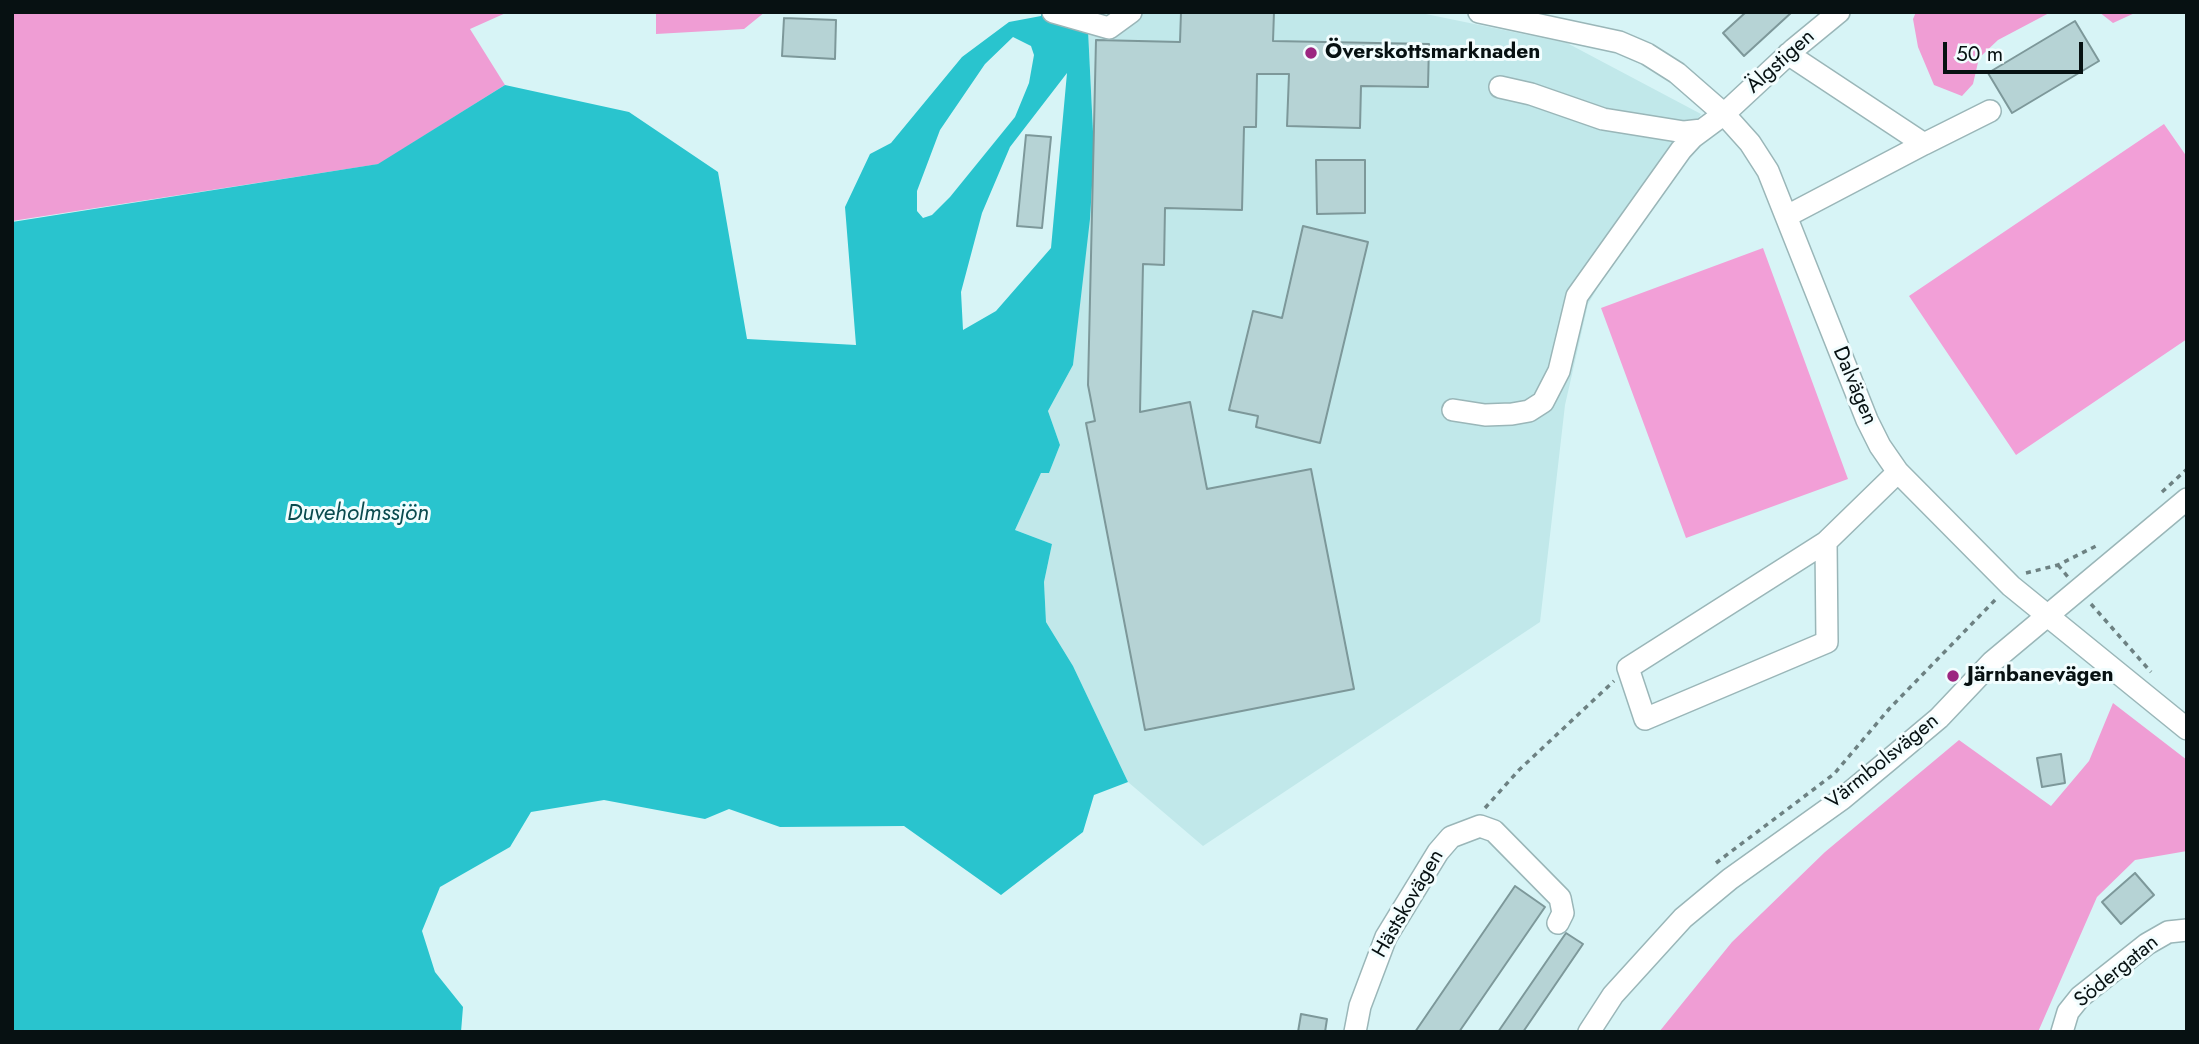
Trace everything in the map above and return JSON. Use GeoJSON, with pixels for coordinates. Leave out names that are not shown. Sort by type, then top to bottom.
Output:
{"type":"FeatureCollection","features":[{"type":"Feature","properties":{"kind":"street"},"geometry":{"type":"LineString","coordinates":[[1053,12],[1094,26],[1109,28],[1131,12]]}},
{"type":"Feature","properties":{"kind":"street","name":"Dalvägen"},"geometry":{"type":"LineString","coordinates":[[1479,12],[1619,42],[1647,54],[1677,73],[1724,114],[1768,171],[1863,410],[1880,446],[1898,472],[2011,586],[2048,616]]}},
{"type":"Feature","properties":{"kind":"street","name":"Älgstigen"},"geometry":{"type":"LineString","coordinates":[[1724,114],[1788,54],[1839,12]]}},
{"type":"Feature","properties":{"kind":"street"},"geometry":{"type":"LineString","coordinates":[[1788,54],[1924,144]]}},
{"type":"Feature","properties":{"kind":"street"},"geometry":{"type":"LineString","coordinates":[[1500,87],[1603,118],[1684,132],[1702,130]]}},
{"type":"Feature","properties":{"kind":"street"},"geometry":{"type":"LineString","coordinates":[[1787,216],[1990,111]]}},
{"type":"Feature","properties":{"kind":"street"},"geometry":{"type":"LineString","coordinates":[[1453,410],[1485,415],[1512,414],[1529,411],[1543,402],[1556,380],[1573,308],[1589,275],[1681,150],[1724,114]]}},
{"type":"Feature","properties":{"kind":"street"},"geometry":{"type":"LineString","coordinates":[[1826,542],[1827,642],[1645,719],[1628,668],[1826,542],[1898,472]]}},
{"type":"Feature","properties":{"kind":"street","name":"Värmbolsvägen"},"geometry":{"type":"LineString","coordinates":[[1590,1032],[1613,995],[1683,918],[1730,879],[1842,799],[1889,760],[1938,718],[1992,662],[2187,499]]}},
{"type":"Feature","properties":{"kind":"street"},"geometry":{"type":"LineString","coordinates":[[2048,616],[2187,729]]}},
{"type":"Feature","properties":{"kind":"street"},"geometry":{"type":"LineString","coordinates":[[1467,828],[1480,826],[1494,831],[1560,898],[1563,913],[1558,923]]}},
{"type":"Feature","properties":{"kind":"street","name":"Hästskovägen"},"geometry":{"type":"LineString","coordinates":[[1355,1032],[1364,992],[1386,937],[1438,852],[1451,837],[1467,828]]}},
{"type":"Feature","properties":{"kind":"street","name":"Södergatan"},"geometry":{"type":"LineString","coordinates":[[2062,1032],[2068,1012],[2080,997],[2147,944],[2168,932],[2187,930]]}},
{"type":"Feature","properties":{"kind":"path"},"geometry":{"type":"LineString","coordinates":[[2158,496],[2187,469]]}},
{"type":"Feature","properties":{"kind":"path"},"geometry":{"type":"LineString","coordinates":[[1715,864],[1834,774],[1889,709],[2027,572],[2058,565],[2110,537]]}},
{"type":"Feature","properties":{"kind":"path"},"geometry":{"type":"LineString","coordinates":[[2058,565],[2158,680]]}},
{"type":"Feature","properties":{"kind":"path"},"geometry":{"type":"LineString","coordinates":[[1467,828],[1519,770],[1628,668]]}},
{"type":"Feature","properties":{"kind":"shaded area"},"geometry":{"type":"Polygon","coordinates":[[[12,12],[508,12],[470,29],[505,85],[379,164],[12,221],[12,12]]]}},
{"type":"Feature","properties":{"kind":"shaded area"},"geometry":{"type":"Polygon","coordinates":[[[656,12],[765,12],[744,29],[656,34],[656,12]]]}},
{"type":"Feature","properties":{"kind":"shaded area"},"geometry":{"type":"Polygon","coordinates":[[[1137,12],[1416,12],[1567,43],[1701,114],[1588,304],[1565,405],[1540,622],[1203,846],[1128,782],[1073,666],[1046,622],[1044,582],[1052,544],[1015,530],[1041,473],[1049,473],[1060,445],[1048,411],[1073,365],[1094,152],[1088,30],[1137,12]]]}},
{"type":"Feature","properties":{"kind":"shaded area"},"geometry":{"type":"Polygon","coordinates":[[[1916,12],[2051,12],[1998,40],[1979,58],[1973,84],[1962,96],[1934,85],[1918,47],[1913,19],[1916,12]]]}},
{"type":"Feature","properties":{"kind":"shaded area"},"geometry":{"type":"Polygon","coordinates":[[[2099,12],[2137,12],[2113,23],[2099,12]]]}},
{"type":"Feature","properties":{"kind":"shaded area"},"geometry":{"type":"Polygon","coordinates":[[[2164,124],[2187,157],[2187,339],[2016,455],[1909,296],[2164,124]]]}},
{"type":"Feature","properties":{"kind":"shaded area"},"geometry":{"type":"Polygon","coordinates":[[[1763,248],[1848,479],[1686,538],[1601,308],[1763,248]]]}},
{"type":"Feature","properties":{"kind":"shaded area"},"geometry":{"type":"Polygon","coordinates":[[[2113,703],[2187,760],[2187,851],[2135,860],[2097,897],[2038,1032],[1659,1032],[1732,942],[1825,852],[1959,740],[2051,806],[2089,761],[2113,703]]]}},
{"type":"Feature","properties":{"kind":"water","name":"Duveholmssjön"},"geometry":{"type":"Polygon","coordinates":[[[1041,12],[1096,12],[1088,30],[1094,152],[1090,219],[1073,365],[1048,411],[1060,445],[1049,473],[1041,473],[1015,530],[1052,544],[1044,582],[1046,622],[1073,666],[1128,782],[1094,795],[1083,832],[1001,895],[904,826],[780,827],[729,809],[705,819],[604,800],[531,812],[510,847],[440,887],[422,931],[435,972],[463,1007],[461,1032],[12,1032],[12,222],[378,164],[505,85],[629,112],[718,172],[747,339],[856,345],[845,207],[870,154],[891,143],[962,57],[1009,22],[1041,16],[1041,12]],[[1013,37],[985,64],[940,130],[917,191],[917,211],[923,218],[932,215],[950,197],[1015,117],[1029,83],[1034,55],[1031,46],[1013,37]],[[1067,73],[1010,147],[982,213],[961,292],[963,330],[996,311],[1051,248],[1067,73]]]}},
{"type":"Feature","properties":{"kind":"building"},"geometry":{"type":"Polygon","coordinates":[[[1181,12],[1274,12],[1273,41],[1429,44],[1428,87],[1361,86],[1360,128],[1287,126],[1289,74],[1257,74],[1256,127],[1244,127],[1242,210],[1165,208],[1164,265],[1143,264],[1140,412],[1190,402],[1207,489],[1311,469],[1354,689],[1145,730],[1086,423],[1095,421],[1088,385],[1096,40],[1180,42],[1181,12]]]}},
{"type":"Feature","properties":{"kind":"building"},"geometry":{"type":"Polygon","coordinates":[[[1746,12],[1792,12],[1744,56],[1723,33],[1746,12]]]}},
{"type":"Feature","properties":{"kind":"building"},"geometry":{"type":"Polygon","coordinates":[[[784,18],[836,20],[835,59],[782,56],[784,18]]]}},
{"type":"Feature","properties":{"kind":"building"},"geometry":{"type":"Polygon","coordinates":[[[2075,21],[2099,61],[2012,113],[1988,73],[2075,21]]]}},
{"type":"Feature","properties":{"kind":"building"},"geometry":{"type":"Polygon","coordinates":[[[1026,135],[1051,137],[1042,228],[1017,226],[1026,135]]]}},
{"type":"Feature","properties":{"kind":"building"},"geometry":{"type":"Polygon","coordinates":[[[1316,160],[1365,160],[1365,213],[1317,214],[1316,160]]]}},
{"type":"Feature","properties":{"kind":"building"},"geometry":{"type":"Polygon","coordinates":[[[1303,226],[1368,242],[1320,443],[1256,427],[1258,416],[1229,410],[1253,311],[1282,318],[1303,226]]]}},
{"type":"Feature","properties":{"kind":"building"},"geometry":{"type":"Polygon","coordinates":[[[2061,754],[2065,783],[2042,787],[2037,758],[2061,754]]]}},
{"type":"Feature","properties":{"kind":"building"},"geometry":{"type":"Polygon","coordinates":[[[2135,873],[2154,895],[2121,924],[2102,902],[2135,873]]]}},
{"type":"Feature","properties":{"kind":"building"},"geometry":{"type":"Polygon","coordinates":[[[1515,886],[1545,907],[1459,1032],[1415,1032],[1515,886]]]}},
{"type":"Feature","properties":{"kind":"building"},"geometry":{"type":"Polygon","coordinates":[[[1566,933],[1583,944],[1523,1032],[1498,1032],[1566,933]]]}},
{"type":"Feature","properties":{"kind":"building"},"geometry":{"type":"Polygon","coordinates":[[[1301,1014],[1327,1019],[1325,1032],[1298,1032],[1301,1014]]]}},
{"type":"Feature","properties":{"kind":"place","name":"Överskottsmarknaden"},"geometry":{"type":"Point","coordinates":[1311,53]}},
{"type":"Feature","properties":{"kind":"place","name":"Järnbanevägen"},"geometry":{"type":"Point","coordinates":[1953,676]}}]}
